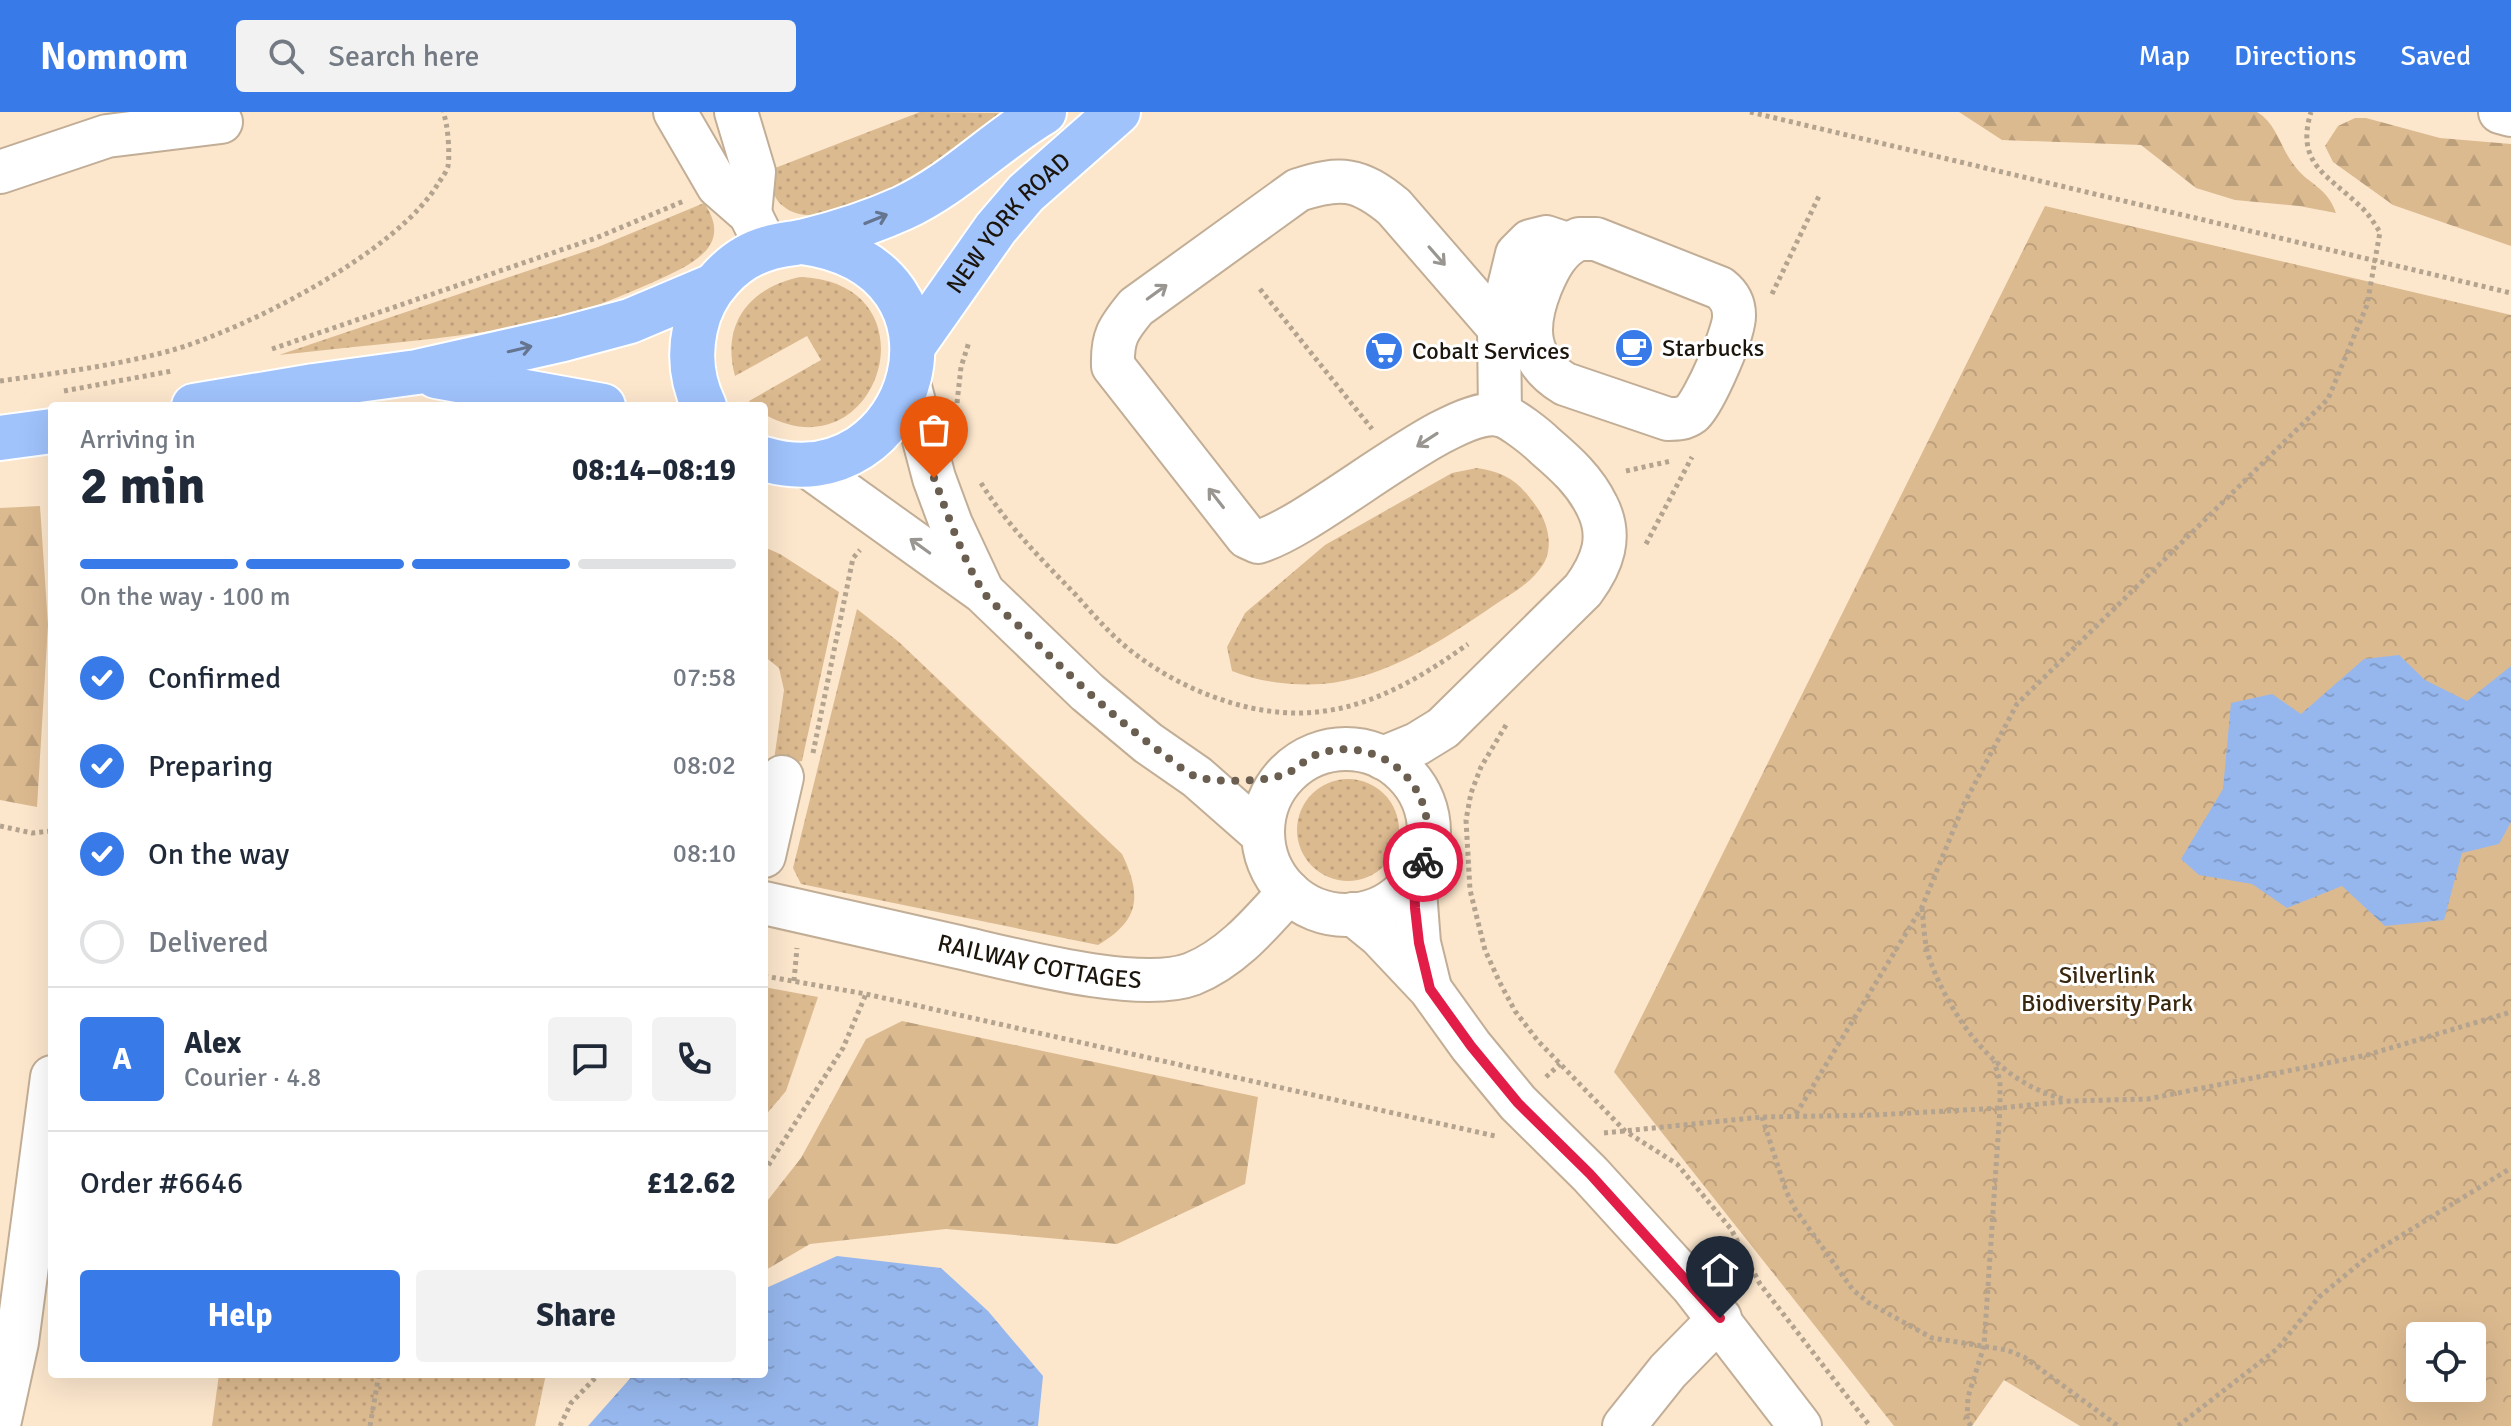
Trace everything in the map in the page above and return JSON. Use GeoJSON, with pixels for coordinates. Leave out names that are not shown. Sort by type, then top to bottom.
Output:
{"type":"FeatureCollection","features":[{"type":"Feature","properties":{"kind":"main road"},"geometry":{"type":"LineString","coordinates":[[188,387],[314,386],[417,372],[630,321],[713,286],[773,235],[863,224],[904,207],[941,186],[1044,112]]}},
{"type":"Feature","properties":{"kind":"main road","name":"NEW YORK ROAD"},"geometry":{"type":"LineString","coordinates":[[785,462],[847,452],[869,439],[899,407],[911,364],[996,228],[1026,193],[1118,112]]}},
{"type":"Feature","properties":{"kind":"main road"},"geometry":{"type":"LineString","coordinates":[[773,235],[842,250],[879,274],[903,306],[910,324],[911,364]]}},
{"type":"Feature","properties":{"kind":"main road"},"geometry":{"type":"LineString","coordinates":[[703,402],[691,367],[691,344],[697,319],[713,286]]}},
{"type":"Feature","properties":{"kind":"main road"},"geometry":{"type":"LineString","coordinates":[[417,372],[581,402]]}},
{"type":"Feature","properties":{"kind":"main road"},"geometry":{"type":"LineString","coordinates":[[0,438],[48,414]]}},
{"type":"Feature","properties":{"kind":"street"},"geometry":{"type":"LineString","coordinates":[[675,112],[718,186],[773,235]]}},
{"type":"Feature","properties":{"kind":"street"},"geometry":{"type":"LineString","coordinates":[[736,112],[773,235]]}},
{"type":"Feature","properties":{"kind":"street"},"geometry":{"type":"LineString","coordinates":[[2500,112],[2511,115]]}},
{"type":"Feature","properties":{"kind":"street"},"geometry":{"type":"LineString","coordinates":[[0,172],[104,124],[221,122]]}},
{"type":"Feature","properties":{"kind":"street"},"geometry":{"type":"LineString","coordinates":[[1383,758],[1417,744],[1443,728],[1583,590],[1600,568],[1605,542],[1602,516],[1590,493],[1570,467],[1537,438],[1500,415],[1478,417],[1448,427],[1306,519],[1258,542],[1247,537],[1113,366],[1112,348],[1117,329],[1136,307],[1298,190],[1324,181],[1347,180],[1402,198],[1499,328]]}},
{"type":"Feature","properties":{"kind":"street"},"geometry":{"type":"LineString","coordinates":[[1500,415],[1499,328],[1517,254],[1530,241],[1546,237],[1567,244],[1579,239],[1596,239],[1720,288],[1729,296],[1734,311],[1734,326],[1703,395],[1692,412],[1680,419],[1668,419],[1565,384],[1552,376],[1539,360],[1530,337],[1531,313],[1547,271],[1567,244]]}},
{"type":"Feature","properties":{"kind":"street"},"geometry":{"type":"LineString","coordinates":[[911,364],[950,469],[951,524],[983,592]]}},
{"type":"Feature","properties":{"kind":"street"},"geometry":{"type":"LineString","coordinates":[[785,462],[886,521],[983,592],[1087,692],[1148,743],[1197,777],[1263,835]]}},
{"type":"Feature","properties":{"kind":"street"},"geometry":{"type":"LineString","coordinates":[[1417,789],[1429,754],[1443,728]]}},
{"type":"Feature","properties":{"kind":"street"},"geometry":{"type":"LineString","coordinates":[[1334,750],[1367,751],[1397,766],[1417,789],[1428,825],[1428,844],[1414,878],[1388,903],[1353,914],[1319,910],[1289,892],[1271,867],[1263,835],[1268,802],[1287,774],[1301,762],[1334,750]]}},
{"type":"Feature","properties":{"kind":"street"},"geometry":{"type":"LineString","coordinates":[[1197,777],[1260,779],[1287,774]]}},
{"type":"Feature","properties":{"kind":"street"},"geometry":{"type":"LineString","coordinates":[[1414,878],[1419,943],[1430,989]]}},
{"type":"Feature","properties":{"kind":"street","name":"RAILWAY COTTAGES"},"geometry":{"type":"LineString","coordinates":[[768,904],[1043,965],[1145,981],[1167,981],[1218,961],[1254,930],[1289,892]]}},
{"type":"Feature","properties":{"kind":"street"},"geometry":{"type":"LineString","coordinates":[[1353,914],[1380,936],[1430,989],[1518,1103],[1590,1174],[1720,1318],[1800,1426]]}},
{"type":"Feature","properties":{"kind":"street"},"geometry":{"type":"LineString","coordinates":[[0,1420],[17,1342],[48,1107]]}},
{"type":"Feature","properties":{"kind":"street"},"geometry":{"type":"LineString","coordinates":[[1624,1426],[1660,1380],[1720,1318]]}},
{"type":"Feature","properties":{"kind":"path"},"geometry":{"type":"LineString","coordinates":[[0,381],[116,363],[169,351],[209,338],[309,290],[397,231],[429,201],[448,167],[447,120],[443,112]]}},
{"type":"Feature","properties":{"kind":"path"},"geometry":{"type":"LineString","coordinates":[[1750,112],[2511,293]]}},
{"type":"Feature","properties":{"kind":"path"},"geometry":{"type":"LineString","coordinates":[[1795,1115],[1922,907],[1964,804],[2017,704],[2328,399],[2367,305],[2380,232],[2363,208],[2315,167],[2305,131],[2311,112]]}},
{"type":"Feature","properties":{"kind":"path"},"geometry":{"type":"LineString","coordinates":[[269,350],[596,238],[718,186]]}},
{"type":"Feature","properties":{"kind":"path"},"geometry":{"type":"LineString","coordinates":[[1765,308],[1820,194]]}},
{"type":"Feature","properties":{"kind":"path"},"geometry":{"type":"LineString","coordinates":[[1260,289],[1373,430]]}},
{"type":"Feature","properties":{"kind":"path"},"geometry":{"type":"LineString","coordinates":[[957,410],[961,367],[974,332]]}},
{"type":"Feature","properties":{"kind":"path"},"geometry":{"type":"LineString","coordinates":[[70,402],[96,387],[188,387]]}},
{"type":"Feature","properties":{"kind":"path"},"geometry":{"type":"LineString","coordinates":[[1645,546],[1699,444]]}},
{"type":"Feature","properties":{"kind":"path"},"geometry":{"type":"LineString","coordinates":[[1626,471],[1692,457]]}},
{"type":"Feature","properties":{"kind":"path"},"geometry":{"type":"LineString","coordinates":[[950,469],[990,497],[1024,542],[1116,638],[1157,669],[1201,692],[1241,706],[1296,715],[1328,711],[1378,696],[1430,671],[1474,639]]}},
{"type":"Feature","properties":{"kind":"path"},"geometry":{"type":"LineString","coordinates":[[771,816],[808,779],[853,558],[886,521]]}},
{"type":"Feature","properties":{"kind":"path"},"geometry":{"type":"LineString","coordinates":[[1507,724],[1481,767],[1471,793],[1466,820],[1470,890],[1485,950],[1515,1011],[1538,1041],[1625,1131],[1677,1164],[1731,1229],[1760,1284],[1870,1426]]}},
{"type":"Feature","properties":{"kind":"path"},"geometry":{"type":"LineString","coordinates":[[0,826],[32,833],[48,831]]}},
{"type":"Feature","properties":{"kind":"path"},"geometry":{"type":"LineString","coordinates":[[1922,907],[1930,960],[1942,987],[1994,1061],[2035,1089],[2070,1101]]}},
{"type":"Feature","properties":{"kind":"path"},"geometry":{"type":"LineString","coordinates":[[768,977],[866,994],[1485,1136]]}},
{"type":"Feature","properties":{"kind":"path"},"geometry":{"type":"LineString","coordinates":[[768,1166],[843,1048],[866,994]]}},
{"type":"Feature","properties":{"kind":"path"},"geometry":{"type":"LineString","coordinates":[[1625,1131],[1762,1117],[1875,1115],[2070,1101],[2148,1099],[2367,1055],[2511,1012]]}},
{"type":"Feature","properties":{"kind":"path"},"geometry":{"type":"LineString","coordinates":[[1971,1426],[1967,1420],[1968,1397],[1984,1346],[2000,1108],[2000,1081],[1994,1061]]}},
{"type":"Feature","properties":{"kind":"path"},"geometry":{"type":"LineString","coordinates":[[1762,1117],[1795,1209],[1853,1290],[1869,1303],[1932,1338],[2007,1350],[2024,1357],[2118,1426]]}},
{"type":"Feature","properties":{"kind":"path"},"geometry":{"type":"LineString","coordinates":[[2178,1426],[2277,1349],[2319,1297],[2371,1254],[2511,1168]]}},
{"type":"Feature","properties":{"kind":"path"},"geometry":{"type":"LineString","coordinates":[[370,1426],[378,1378]]}},
{"type":"Feature","properties":{"kind":"path"},"geometry":{"type":"LineString","coordinates":[[560,1426],[571,1403],[595,1378]]}},
{"type":"Feature","properties":{"kind":"green space"},"geometry":{"type":"Polygon","coordinates":[[[920,112],[1004,113],[928,166],[863,202],[832,213],[804,215],[783,206],[776,198],[772,183],[775,168],[920,112]]]}},
{"type":"Feature","properties":{"kind":"green space"},"geometry":{"type":"Polygon","coordinates":[[[1959,112],[2257,112],[2274,129],[2299,172],[2328,197],[2336,213],[2235,200],[2196,188],[2141,145],[2002,140],[1959,112]]]}},
{"type":"Feature","properties":{"kind":"green space"},"geometry":{"type":"Polygon","coordinates":[[[2355,118],[2366,118],[2440,138],[2511,144],[2511,246],[2393,205],[2333,162],[2325,146],[2338,126],[2355,118]]]}},
{"type":"Feature","properties":{"kind":"green space"},"geometry":{"type":"Polygon","coordinates":[[[704,203],[712,218],[714,231],[712,242],[705,252],[658,280],[574,314],[484,332],[279,355],[598,247],[704,203]]]}},
{"type":"Feature","properties":{"kind":"green space","name":"Silverlink Biodiversity Park"},"geometry":{"type":"Polygon","coordinates":[[[2045,206],[2511,315],[2511,1426],[2080,1426],[2004,1380],[1972,1426],[1894,1426],[1614,1072],[2045,206]]]}},
{"type":"Feature","properties":{"kind":"green space"},"geometry":{"type":"Polygon","coordinates":[[[800,277],[843,287],[870,310],[880,340],[878,372],[863,401],[838,421],[804,427],[768,415],[768,402],[749,401],[821,360],[807,336],[735,376],[732,340],[743,311],[753,299],[782,282],[800,277]]]}},
{"type":"Feature","properties":{"kind":"green space"},"geometry":{"type":"Polygon","coordinates":[[[1477,468],[1504,476],[1517,484],[1540,512],[1548,533],[1549,549],[1544,563],[1527,582],[1474,619],[1412,656],[1345,681],[1322,684],[1276,682],[1232,671],[1227,647],[1245,613],[1325,545],[1452,473],[1477,468]]]}},
{"type":"Feature","properties":{"kind":"green space"},"geometry":{"type":"Polygon","coordinates":[[[40,506],[48,625],[37,807],[0,800],[0,508],[40,506]]]}},
{"type":"Feature","properties":{"kind":"green space"},"geometry":{"type":"Polygon","coordinates":[[[768,549],[839,592],[802,761],[773,767],[784,690],[779,668],[768,659],[768,549]]]}},
{"type":"Feature","properties":{"kind":"green space"},"geometry":{"type":"Polygon","coordinates":[[[857,609],[900,643],[1122,854],[1133,882],[1133,906],[1122,926],[1112,936],[1098,945],[801,884],[793,868],[857,609]]]}},
{"type":"Feature","properties":{"kind":"green space"},"geometry":{"type":"Polygon","coordinates":[[[1348,779],[1368,783],[1384,794],[1395,810],[1399,830],[1395,850],[1384,866],[1368,877],[1348,881],[1328,877],[1312,866],[1301,850],[1297,830],[1301,810],[1312,794],[1328,783],[1348,779]]]}},
{"type":"Feature","properties":{"kind":"green space"},"geometry":{"type":"Polygon","coordinates":[[[768,988],[818,997],[786,1091],[768,1112],[768,988]]]}},
{"type":"Feature","properties":{"kind":"green space"},"geometry":{"type":"Polygon","coordinates":[[[902,1021],[1258,1097],[1245,1184],[1117,1244],[946,1229],[810,1244],[768,1269],[768,1200],[801,1158],[866,1039],[902,1021]]]}},
{"type":"Feature","properties":{"kind":"green space"},"geometry":{"type":"Polygon","coordinates":[[[218,1378],[545,1378],[535,1426],[212,1426],[218,1378]]]}},
{"type":"Feature","properties":{"kind":"water"},"geometry":{"type":"Polygon","coordinates":[[[2399,655],[2425,680],[2467,701],[2511,666],[2511,822],[2499,844],[2462,853],[2444,920],[2385,926],[2342,886],[2287,908],[2252,884],[2199,875],[2181,859],[2223,789],[2231,703],[2272,694],[2301,714],[2364,659],[2399,655]]]}},
{"type":"Feature","properties":{"kind":"water"},"geometry":{"type":"Polygon","coordinates":[[[837,1256],[941,1268],[988,1311],[1043,1376],[1038,1426],[588,1426],[630,1378],[768,1378],[768,1287],[837,1256]]]}},
{"type":"Feature","properties":{"kind":"way so far"},"geometry":{"type":"LineString","coordinates":[[934,478],[951,524],[983,592],[1087,692],[1148,743],[1197,777],[1229,780],[1287,774],[1301,762],[1334,750],[1367,751],[1397,766],[1417,789],[1428,825],[1428,844],[1423,862]]}},
{"type":"Feature","properties":{"kind":"place","name":"Starbucks"},"geometry":{"type":"Point","coordinates":[1634,348]}},
{"type":"Feature","properties":{"kind":"place","name":"Cobalt Services"},"geometry":{"type":"Point","coordinates":[1384,351]}},
{"type":"Feature","properties":{"kind":"route"},"geometry":{"type":"LineString","coordinates":[[1423,862],[1414,878],[1415,908],[1419,943],[1430,989],[1518,1103],[1590,1174],[1720,1318]]}}]}
